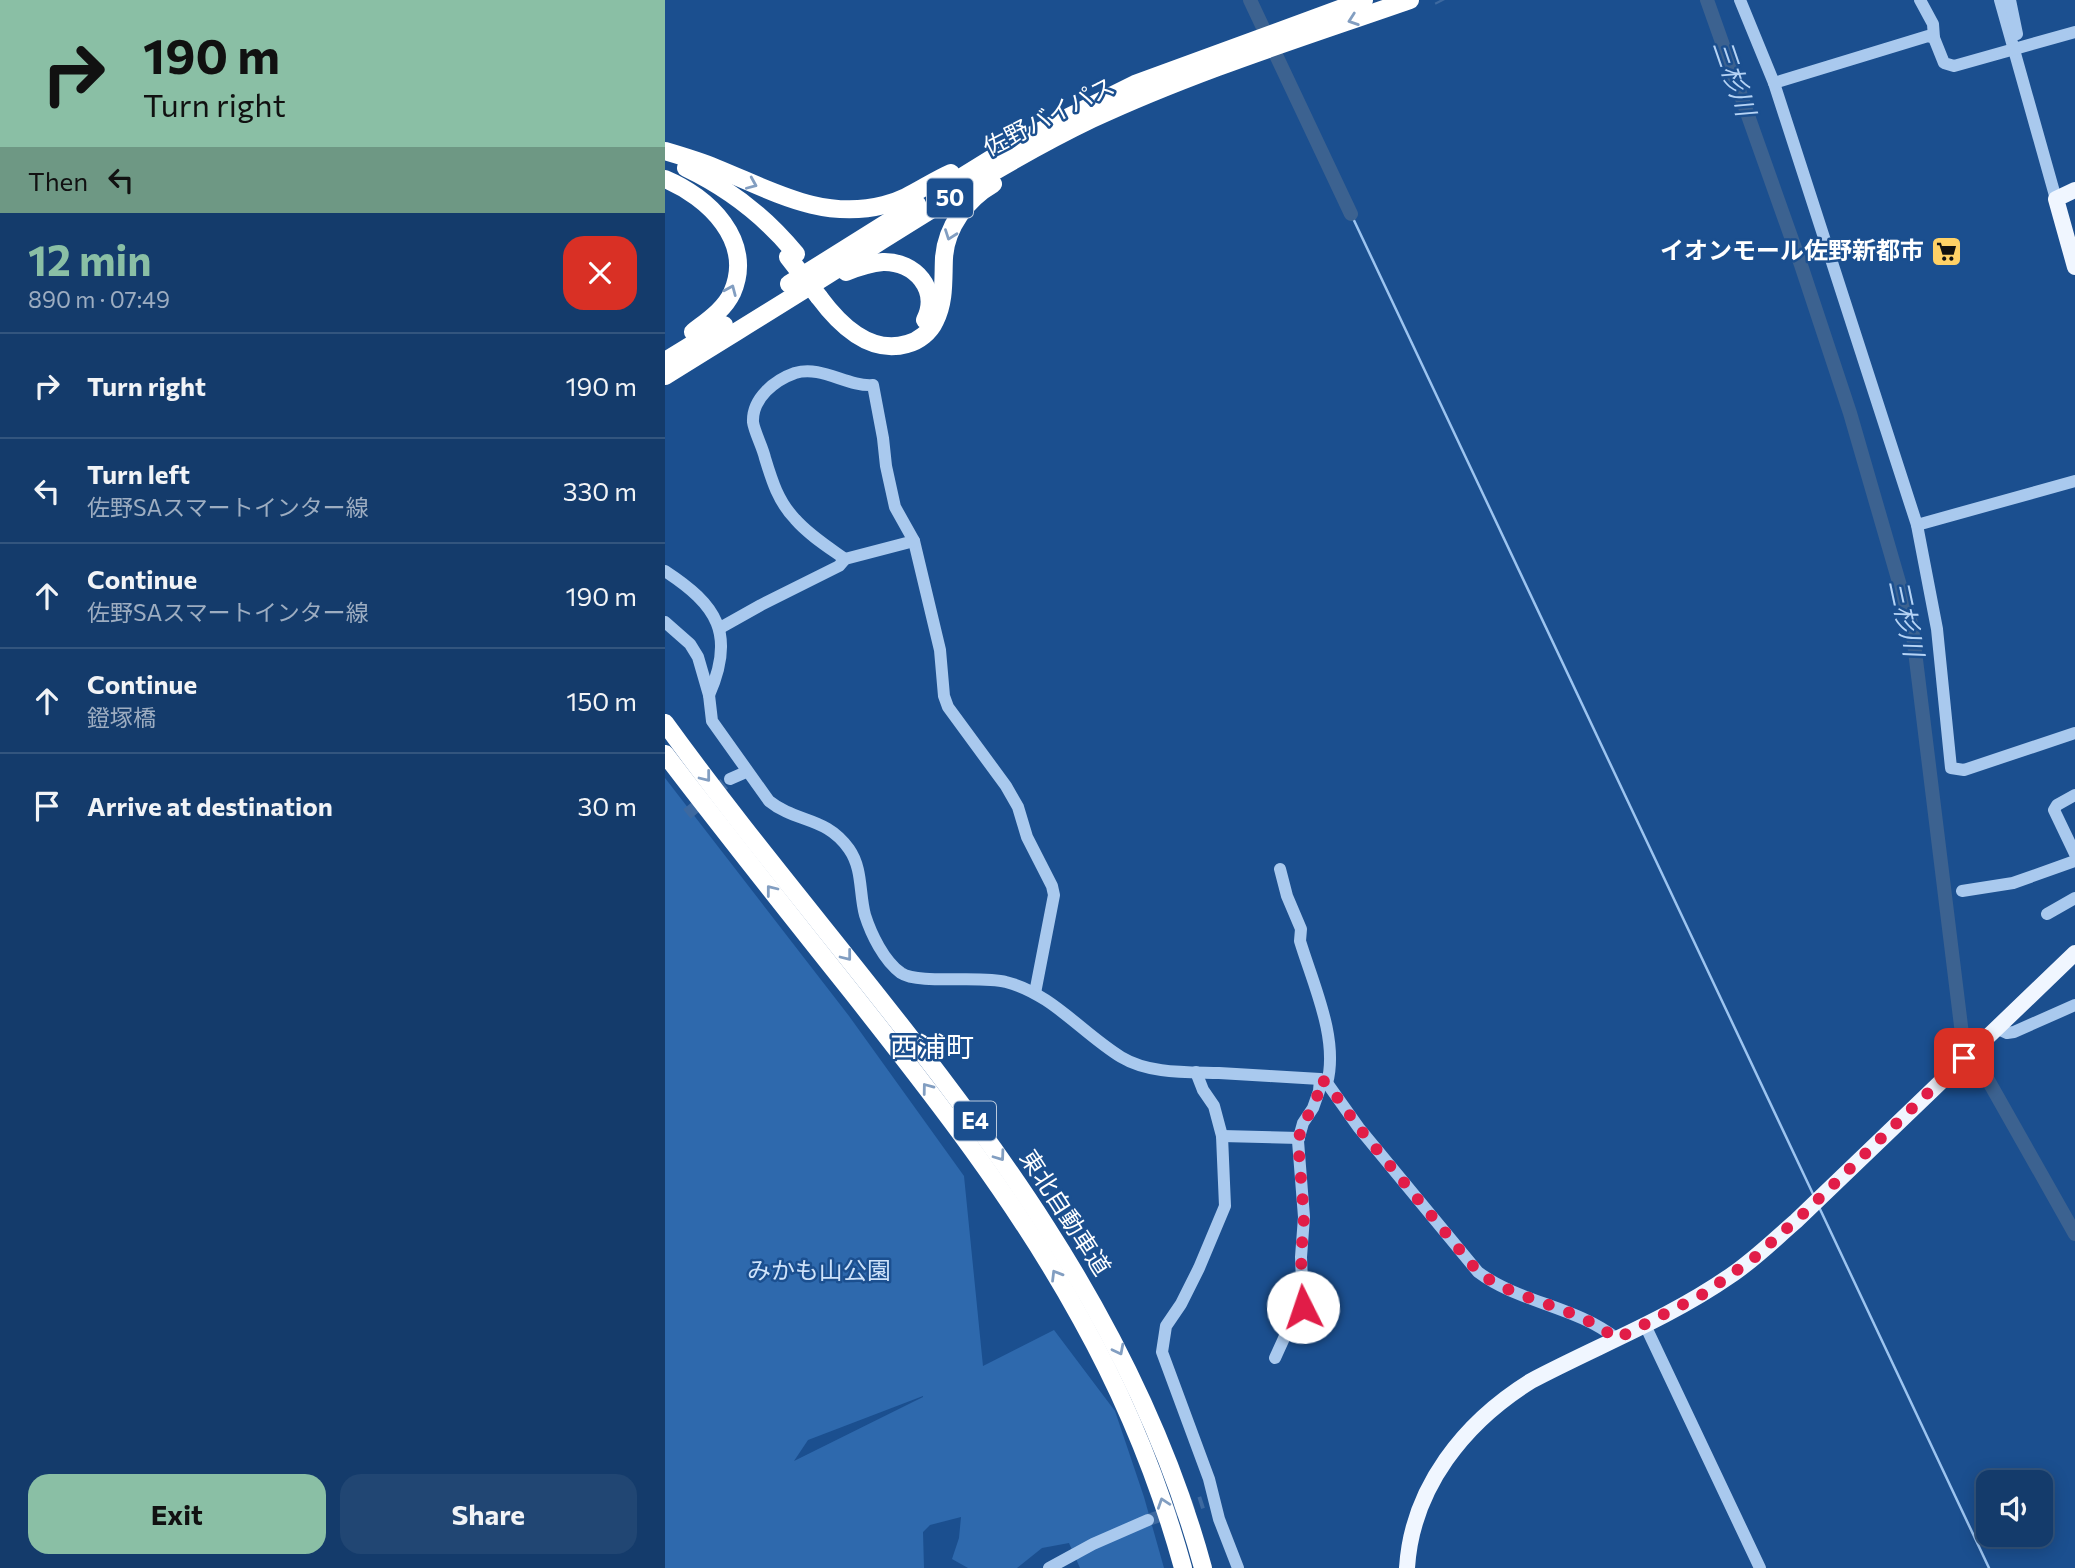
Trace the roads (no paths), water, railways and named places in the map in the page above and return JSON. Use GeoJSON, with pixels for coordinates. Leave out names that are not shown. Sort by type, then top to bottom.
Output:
{"type":"FeatureCollection","features":[{"type":"Feature","properties":{"kind":"highway","name":"佐野バイパス"},"geometry":{"type":"LineString","coordinates":[[665,376],[1008,163],[1140,97],[1364,0]]}},
{"type":"Feature","properties":{"kind":"highway","name":"佐野バイパス"},"geometry":{"type":"LineString","coordinates":[[1294,32],[1411,0]]}},
{"type":"Feature","properties":{"kind":"highway","name":"佐野バイパス"},"geometry":{"type":"LineString","coordinates":[[665,361],[999,153],[1135,84],[1249,49]]}},
{"type":"Feature","properties":{"kind":"highway"},"geometry":{"type":"LineString","coordinates":[[665,153],[745,202],[773,227],[850,331],[872,343],[895,347],[915,342],[930,330],[939,312],[948,238],[965,208],[988,187],[1106,122],[1140,97]]}},
{"type":"Feature","properties":{"kind":"highway"},"geometry":{"type":"LineString","coordinates":[[665,153],[715,168],[801,203],[850,210],[898,201],[943,177],[999,153]]}},
{"type":"Feature","properties":{"kind":"highway"},"geometry":{"type":"LineString","coordinates":[[665,172],[699,183],[737,206],[792,256]]}},
{"type":"Feature","properties":{"kind":"highway"},"geometry":{"type":"LineString","coordinates":[[665,179],[698,196],[720,219],[735,245],[738,264],[735,284],[726,302],[713,317],[665,352]]}},
{"type":"Feature","properties":{"kind":"highway"},"geometry":{"type":"LineString","coordinates":[[684,364],[722,348],[836,277],[866,265],[895,263],[914,271],[926,285],[929,312],[911,333],[885,337],[857,326],[822,294]]}},
{"type":"Feature","properties":{"kind":"highway","name":"東北自動車道"},"geometry":{"type":"LineString","coordinates":[[665,723],[928,1059],[1042,1217],[1098,1311],[1136,1386],[1182,1500],[1203,1568]]}},
{"type":"Feature","properties":{"kind":"highway","name":"東北自動車道"},"geometry":{"type":"LineString","coordinates":[[665,754],[913,1069],[1026,1227],[1109,1372],[1147,1459],[1183,1568]]}},
{"type":"Feature","properties":{"kind":"main road"},"geometry":{"type":"LineString","coordinates":[[2075,190],[2056,199],[2075,267]]}},
{"type":"Feature","properties":{"kind":"main road"},"geometry":{"type":"LineString","coordinates":[[1407,1568],[1412,1536],[1434,1479],[1462,1437],[1478,1420],[1511,1394],[1550,1371],[1688,1303],[1731,1276],[1805,1212],[2075,953]]}},
{"type":"Feature","properties":{"kind":"street"},"geometry":{"type":"LineString","coordinates":[[1739,0],[1775,83],[1917,525],[1937,629],[1951,768],[1963,770],[2075,733]]}},
{"type":"Feature","properties":{"kind":"street"},"geometry":{"type":"LineString","coordinates":[[1920,0],[1933,24],[1934,38],[1943,62],[1948,66],[2075,32]]}},
{"type":"Feature","properties":{"kind":"street"},"geometry":{"type":"LineString","coordinates":[[1992,0],[2013,50]]}},
{"type":"Feature","properties":{"kind":"street"},"geometry":{"type":"LineString","coordinates":[[2000,0],[2056,199]]}},
{"type":"Feature","properties":{"kind":"street"},"geometry":{"type":"LineString","coordinates":[[2010,0],[2017,33],[2013,50]]}},
{"type":"Feature","properties":{"kind":"street"},"geometry":{"type":"LineString","coordinates":[[1775,83],[1915,40],[1934,38]]}},
{"type":"Feature","properties":{"kind":"street"},"geometry":{"type":"LineString","coordinates":[[845,559],[805,529],[779,499],[773,488],[753,422],[758,402],[768,387],[796,373],[816,371],[863,386],[873,385],[883,438],[885,467],[895,507],[913,541],[940,650],[944,696],[948,708],[1006,786],[1018,807],[1027,837],[1052,886],[1054,895],[1035,993]]}},
{"type":"Feature","properties":{"kind":"street"},"geometry":{"type":"LineString","coordinates":[[1917,525],[2075,481]]}},
{"type":"Feature","properties":{"kind":"street"},"geometry":{"type":"LineString","coordinates":[[720,628],[839,566],[845,559],[913,541]]}},
{"type":"Feature","properties":{"kind":"street"},"geometry":{"type":"LineString","coordinates":[[665,571],[686,584],[714,613],[720,628],[721,659],[709,695]]}},
{"type":"Feature","properties":{"kind":"street"},"geometry":{"type":"LineString","coordinates":[[665,622],[689,644],[698,657],[709,695],[712,721],[769,802],[782,811],[820,822],[848,846],[860,874],[865,914],[872,931],[887,959],[900,972],[907,976],[938,979],[1007,982],[1035,993],[1123,1058],[1143,1066],[1324,1081],[1359,1128],[1478,1272],[1494,1284],[1582,1317],[1616,1339]]}},
{"type":"Feature","properties":{"kind":"street"},"geometry":{"type":"LineString","coordinates":[[730,779],[747,772]]}},
{"type":"Feature","properties":{"kind":"street"},"geometry":{"type":"LineString","coordinates":[[2075,795],[2057,805],[2055,810],[2075,854]]}},
{"type":"Feature","properties":{"kind":"street"},"geometry":{"type":"LineString","coordinates":[[1962,891],[2013,883],[2075,860]]}},
{"type":"Feature","properties":{"kind":"street"},"geometry":{"type":"LineString","coordinates":[[1275,1358],[1303,1307],[1301,1257],[1304,1217],[1299,1138],[1303,1123],[1331,1070],[1331,1043],[1300,941],[1301,929],[1287,896],[1280,869]]}},
{"type":"Feature","properties":{"kind":"street"},"geometry":{"type":"LineString","coordinates":[[2047,914],[2075,898]]}},
{"type":"Feature","properties":{"kind":"street"},"geometry":{"type":"LineString","coordinates":[[1996,1028],[2007,1033],[2014,1032],[2075,1006]]}},
{"type":"Feature","properties":{"kind":"street"},"geometry":{"type":"LineString","coordinates":[[1196,1072],[1213,1106],[1222,1136],[1224,1206],[1199,1268],[1181,1304],[1166,1326],[1162,1352],[1209,1479],[1208,1501],[1238,1568]]}},
{"type":"Feature","properties":{"kind":"street"},"geometry":{"type":"LineString","coordinates":[[1222,1136],[1299,1138]]}},
{"type":"Feature","properties":{"kind":"street"},"geometry":{"type":"LineString","coordinates":[[1645,1325],[1760,1568]]}},
{"type":"Feature","properties":{"kind":"street"},"geometry":{"type":"LineString","coordinates":[[1049,1568],[1093,1544],[1148,1520]]}},
{"type":"Feature","properties":{"kind":"waterway"},"geometry":{"type":"LineString","coordinates":[[1250,0],[1351,214]]}},
{"type":"Feature","properties":{"kind":"waterway","name":"三杉川"},"geometry":{"type":"LineString","coordinates":[[1707,0],[1801,265],[1850,413],[1912,627],[1962,1034],[2075,1234]]}},
{"type":"Feature","properties":{"kind":"waterway"},"geometry":{"type":"LineString","coordinates":[[1351,214],[1813,1194]]}},
{"type":"Feature","properties":{"kind":"waterway"},"geometry":{"type":"LineString","coordinates":[[1819,1207],[1989,1568]]}},
{"type":"Feature","properties":{"kind":"tunnel"},"geometry":{"type":"LineString","coordinates":[[687,814],[730,779]]}},
{"type":"Feature","properties":{"kind":"tunnel"},"geometry":{"type":"LineString","coordinates":[[1148,1520],[1203,1502]]}},
{"type":"Feature","properties":{"kind":"place","name":"イオンモール佐野新都市"},"geometry":{"type":"Point","coordinates":[1947,251]}},
{"type":"Feature","properties":{"kind":"district","name":"西浦町"},"geometry":{"type":"Point","coordinates":[932,1047]}},
{"type":"Feature","properties":{"kind":"park label","name":"みかも山公園"},"geometry":{"type":"Point","coordinates":[819,1271]}}]}
